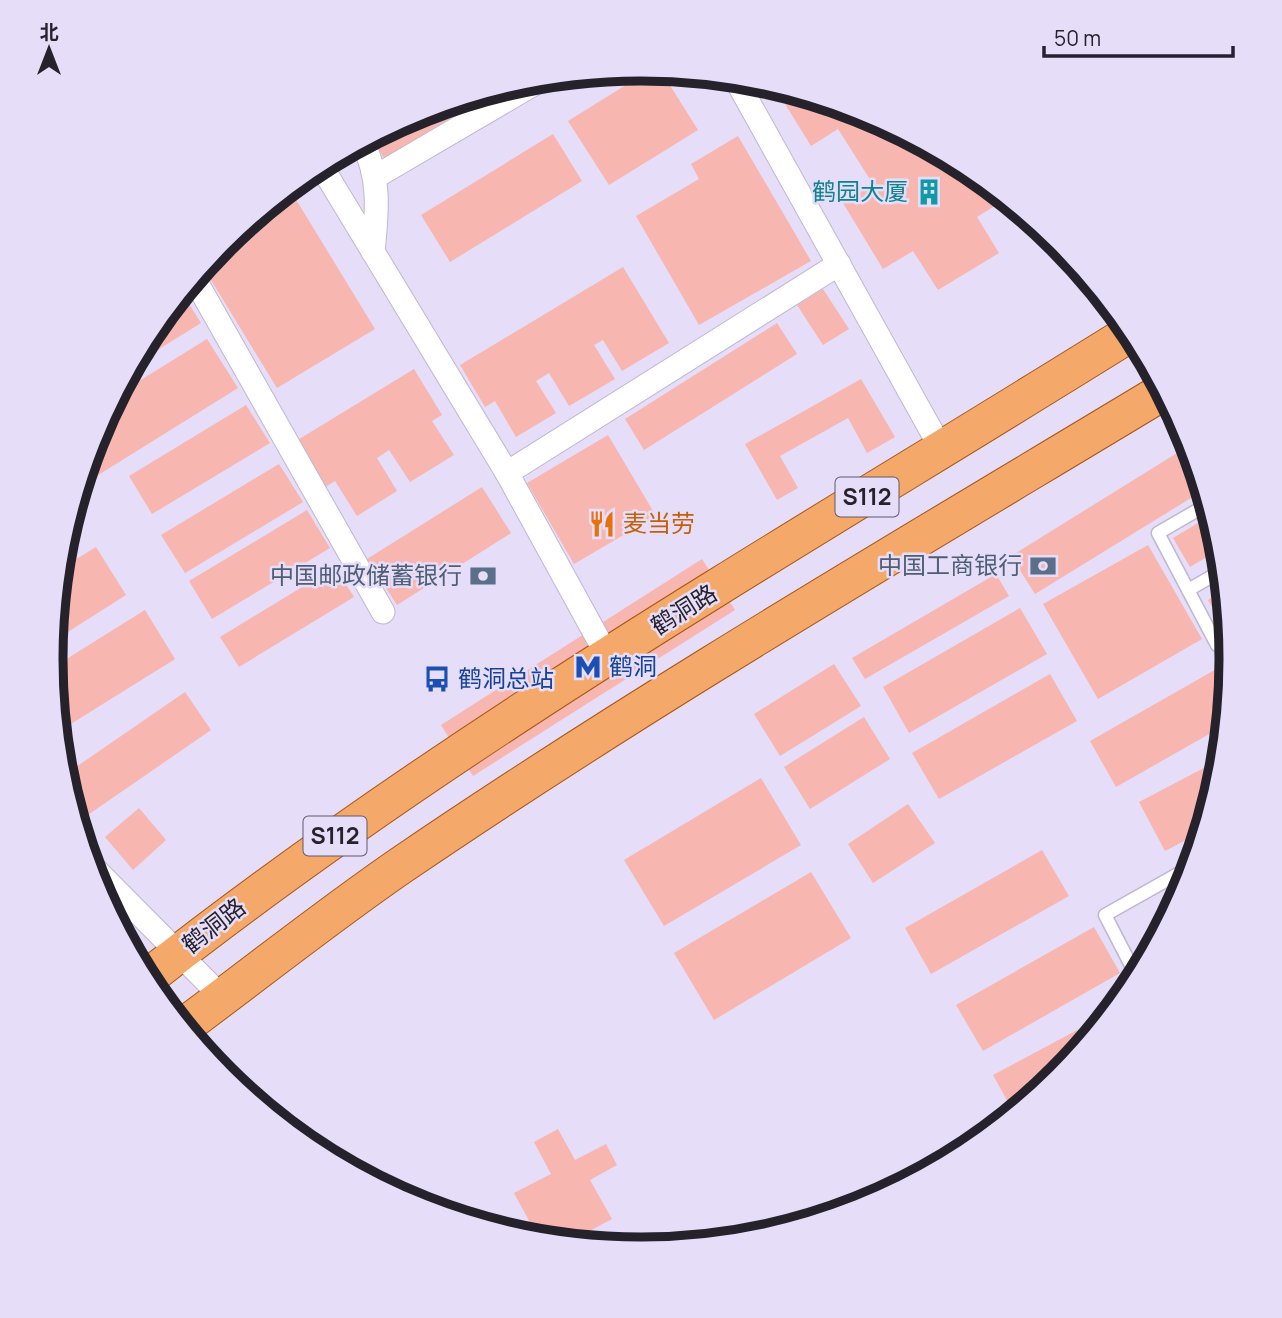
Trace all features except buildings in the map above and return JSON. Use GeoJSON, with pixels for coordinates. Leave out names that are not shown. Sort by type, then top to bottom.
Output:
{"type":"FeatureCollection","features":[{"type":"Feature","properties":{"kind":"main road","name":"鹤洞路"},"geometry":{"type":"LineString","coordinates":[[155,972],[318,848],[448,760],[608,657],[1122,338]]}},
{"type":"Feature","properties":{"kind":"main road","name":"S112"},"geometry":{"type":"LineString","coordinates":[[190,1021],[300,936],[497,802],[804,606],[1155,396]]}},
{"type":"Feature","properties":{"kind":"street"},"geometry":{"type":"LineString","coordinates":[[742,90],[942,450]]}},
{"type":"Feature","properties":{"kind":"street"},"geometry":{"type":"LineString","coordinates":[[375,177],[514,95]]}},
{"type":"Feature","properties":{"kind":"street"},"geometry":{"type":"LineString","coordinates":[[365,151],[375,177],[378,208],[373,252]]}},
{"type":"Feature","properties":{"kind":"street"},"geometry":{"type":"LineString","coordinates":[[326,174],[507,473],[608,657]]}},
{"type":"Feature","properties":{"kind":"street"},"geometry":{"type":"LineString","coordinates":[[507,473],[839,264]]}},
{"type":"Feature","properties":{"kind":"street"},"geometry":{"type":"LineString","coordinates":[[199,287],[383,612]]}},
{"type":"Feature","properties":{"kind":"street"},"geometry":{"type":"LineString","coordinates":[[108,882],[222,997]]}},
{"type":"Feature","properties":{"kind":"lane"},"geometry":{"type":"LineString","coordinates":[[1199,509],[1158,533],[1219,644]]}},
{"type":"Feature","properties":{"kind":"lane"},"geometry":{"type":"LineString","coordinates":[[1188,590],[1213,576]]}},
{"type":"Feature","properties":{"kind":"lane"},"geometry":{"type":"LineString","coordinates":[[1131,965],[1105,915],[1177,874]]}},
{"type":"Feature","properties":{"kind":"place","name":"鹤园大厦"},"geometry":{"type":"Point","coordinates":[929,192]}},
{"type":"Feature","properties":{"kind":"place","name":"麦当劳"},"geometry":{"type":"Point","coordinates":[602,524]}},
{"type":"Feature","properties":{"kind":"place","name":"中国工商银行"},"geometry":{"type":"Point","coordinates":[1043,566]}},
{"type":"Feature","properties":{"kind":"place","name":"中国邮政储蓄银行"},"geometry":{"type":"Point","coordinates":[483,576]}},
{"type":"Feature","properties":{"kind":"place","name":"鹤洞"},"geometry":{"type":"Point","coordinates":[588,667]}},
{"type":"Feature","properties":{"kind":"place","name":"鹤洞总站"},"geometry":{"type":"Point","coordinates":[437,679]}}]}
